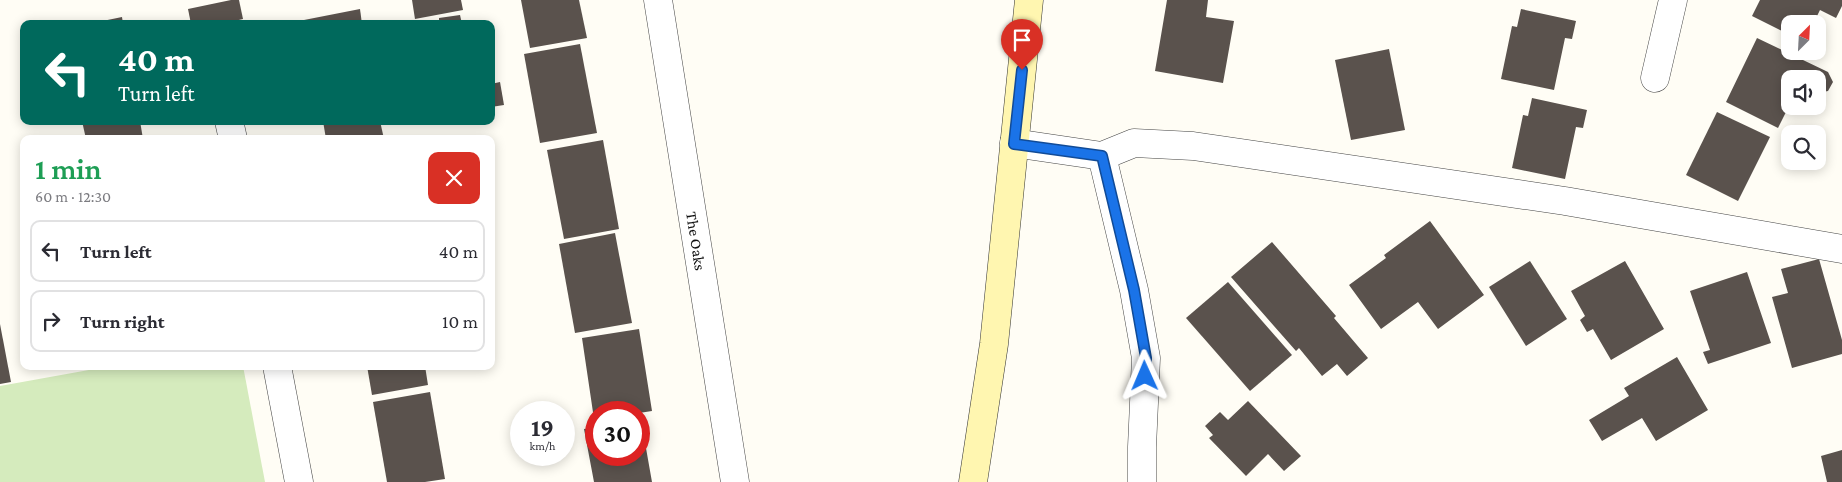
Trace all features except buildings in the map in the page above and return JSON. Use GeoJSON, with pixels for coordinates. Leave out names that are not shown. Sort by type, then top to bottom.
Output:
{"type":"FeatureCollection","features":[{"type":"Feature","properties":{"kind":"street","name":"The Oaks"},"geometry":{"type":"LineString","coordinates":[[658,0],[735,482]]}},
{"type":"Feature","properties":{"kind":"street"},"geometry":{"type":"LineString","coordinates":[[972,482],[994,344],[1029,0]]}},
{"type":"Feature","properties":{"kind":"street"},"geometry":{"type":"LineString","coordinates":[[1655,78],[1672,0]]}},
{"type":"Feature","properties":{"kind":"street"},"geometry":{"type":"LineString","coordinates":[[1014,144],[1102,156],[1134,143],[1193,146],[1565,201],[1842,249]]}},
{"type":"Feature","properties":{"kind":"street"},"geometry":{"type":"LineString","coordinates":[[1102,156],[1134,290],[1146,358],[1142,482]]}},
{"type":"Feature","properties":{"kind":"street"},"geometry":{"type":"LineString","coordinates":[[278,370],[299,482]]}},
{"type":"Feature","properties":{"kind":"green space"},"geometry":{"type":"Polygon","coordinates":[[[89,370],[244,370],[265,482],[0,482],[0,386],[89,370]]]}},
{"type":"Feature","properties":{"kind":"route"},"geometry":{"type":"LineString","coordinates":[[1022,70],[1014,144],[1102,156],[1134,290],[1146,358],[1145,376]]}}]}
